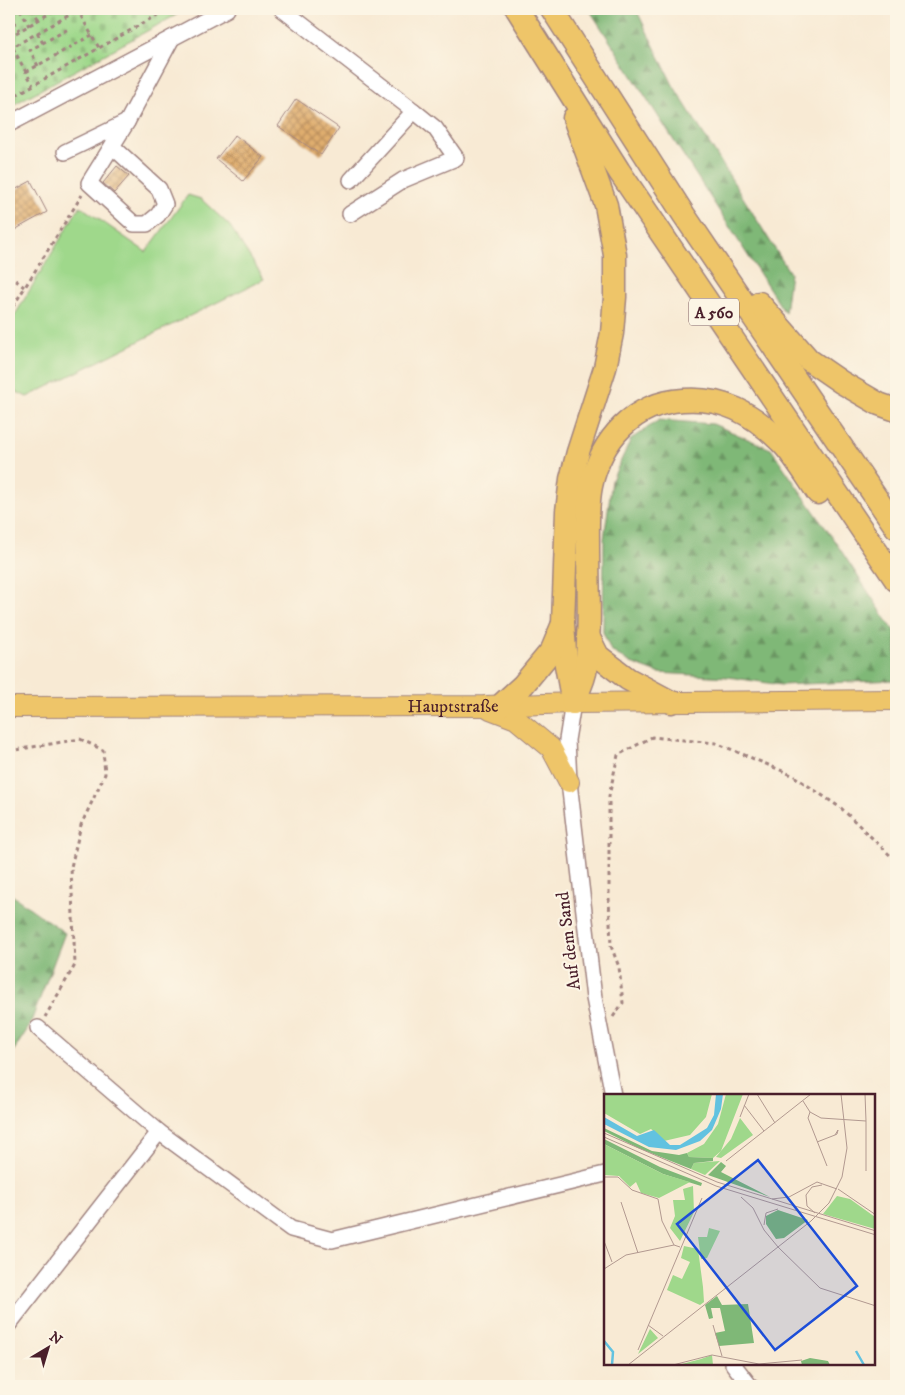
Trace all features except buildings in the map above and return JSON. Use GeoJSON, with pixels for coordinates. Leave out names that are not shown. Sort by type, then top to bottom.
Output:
{"type":"FeatureCollection","features":[{"type":"Feature","properties":{"kind":"highway","name":"A 560"},"geometry":{"type":"LineString","coordinates":[[517,9],[619,171],[896,580]]}},
{"type":"Feature","properties":{"kind":"highway","name":"A 560"},"geometry":{"type":"LineString","coordinates":[[552,9],[684,215],[896,527]]}},
{"type":"Feature","properties":{"kind":"highway"},"geometry":{"type":"LineString","coordinates":[[558,74],[606,205],[615,255],[615,297],[612,333],[607,359],[578,452],[567,510],[563,623],[566,665],[573,703]]}},
{"type":"Feature","properties":{"kind":"highway"},"geometry":{"type":"LineString","coordinates":[[684,215],[707,230],[758,303],[809,360],[879,404],[896,410]]}},
{"type":"Feature","properties":{"kind":"highway"},"geometry":{"type":"LineString","coordinates":[[573,703],[586,670],[588,636],[588,516],[591,486],[598,461],[612,438],[629,420],[647,408],[672,401],[698,399],[723,403],[751,416],[781,442],[839,521],[873,547]]}},
{"type":"Feature","properties":{"kind":"highway"},"geometry":{"type":"LineString","coordinates":[[492,706],[523,685],[552,650],[563,623]]}},
{"type":"Feature","properties":{"kind":"highway"},"geometry":{"type":"LineString","coordinates":[[588,636],[598,656],[628,680],[671,702]]}},
{"type":"Feature","properties":{"kind":"main road","name":"Hauptstraße"},"geometry":{"type":"LineString","coordinates":[[9,707],[492,706],[573,703],[896,700]]}},
{"type":"Feature","properties":{"kind":"main road"},"geometry":{"type":"LineString","coordinates":[[492,706],[516,719],[551,748],[569,782]]}},
{"type":"Feature","properties":{"kind":"street"},"geometry":{"type":"LineString","coordinates":[[9,124],[226,9]]}},
{"type":"Feature","properties":{"kind":"street"},"geometry":{"type":"LineString","coordinates":[[282,9],[435,128],[456,158],[403,180],[350,214]]}},
{"type":"Feature","properties":{"kind":"street"},"geometry":{"type":"LineString","coordinates":[[112,146],[159,188],[165,204],[158,215],[147,224],[134,224],[89,184],[112,146],[127,122],[172,38]]}},
{"type":"Feature","properties":{"kind":"street"},"geometry":{"type":"LineString","coordinates":[[351,180],[414,111]]}},
{"type":"Feature","properties":{"kind":"street"},"geometry":{"type":"LineString","coordinates":[[65,152],[127,122]]}},
{"type":"Feature","properties":{"kind":"street","name":"Auf dem Sand"},"geometry":{"type":"LineString","coordinates":[[573,703],[567,740],[569,782],[594,998],[613,1094]]}},
{"type":"Feature","properties":{"kind":"street"},"geometry":{"type":"LineString","coordinates":[[38,1028],[159,1132],[291,1229],[332,1240],[604,1174]]}},
{"type":"Feature","properties":{"kind":"street"},"geometry":{"type":"LineString","coordinates":[[9,1324],[159,1132]]}},
{"type":"Feature","properties":{"kind":"street"},"geometry":{"type":"LineString","coordinates":[[734,1365],[750,1386]]}},
{"type":"Feature","properties":{"kind":"path"},"geometry":{"type":"LineString","coordinates":[[19,30],[10,13],[20,9],[29,26]]}},
{"type":"Feature","properties":{"kind":"path"},"geometry":{"type":"LineString","coordinates":[[32,9],[39,20]]}},
{"type":"Feature","properties":{"kind":"path"},"geometry":{"type":"LineString","coordinates":[[43,9],[47,16]]}},
{"type":"Feature","properties":{"kind":"path"},"geometry":{"type":"LineString","coordinates":[[9,37],[56,9]]}},
{"type":"Feature","properties":{"kind":"path"},"geometry":{"type":"LineString","coordinates":[[10,48],[78,9],[99,48]]}},
{"type":"Feature","properties":{"kind":"path"},"geometry":{"type":"LineString","coordinates":[[96,12],[102,9]]}},
{"type":"Feature","properties":{"kind":"path"},"geometry":{"type":"LineString","coordinates":[[9,99],[168,9]]}},
{"type":"Feature","properties":{"kind":"path"},"geometry":{"type":"LineString","coordinates":[[38,66],[30,50],[70,28]]}},
{"type":"Feature","properties":{"kind":"path"},"geometry":{"type":"LineString","coordinates":[[37,33],[43,43]]}},
{"type":"Feature","properties":{"kind":"path"},"geometry":{"type":"LineString","coordinates":[[26,72],[92,35]]}},
{"type":"Feature","properties":{"kind":"path"},"geometry":{"type":"LineString","coordinates":[[9,41],[10,48],[18,57],[33,85]]}},
{"type":"Feature","properties":{"kind":"path"},"geometry":{"type":"LineString","coordinates":[[9,62],[18,57]]}},
{"type":"Feature","properties":{"kind":"path"},"geometry":{"type":"LineString","coordinates":[[9,313],[89,184]]}},
{"type":"Feature","properties":{"kind":"path"},"geometry":{"type":"LineString","coordinates":[[9,275],[24,287]]}},
{"type":"Feature","properties":{"kind":"path"},"geometry":{"type":"LineString","coordinates":[[601,1034],[623,1003],[619,967],[611,946],[609,898],[609,796],[618,755],[652,737],[716,743],[792,775],[841,808],[896,861]]}},
{"type":"Feature","properties":{"kind":"path"},"geometry":{"type":"LineString","coordinates":[[9,751],[80,739],[103,750],[105,774],[81,825],[71,867],[75,966],[38,1028]]}},
{"type":"Feature","properties":{"kind":"green space"},"geometry":{"type":"Polygon","coordinates":[[[9,9],[187,9],[9,107],[9,9]]]}},
{"type":"Feature","properties":{"kind":"green space"},"geometry":{"type":"Polygon","coordinates":[[[589,9],[636,9],[673,85],[790,273],[785,313],[589,9]]]}},
{"type":"Feature","properties":{"kind":"green space"},"geometry":{"type":"Polygon","coordinates":[[[188,195],[201,199],[230,226],[264,279],[27,397],[9,388],[9,325],[80,206],[146,252],[188,195]]]}},
{"type":"Feature","properties":{"kind":"green space"},"geometry":{"type":"Polygon","coordinates":[[[659,420],[713,424],[771,449],[896,634],[896,680],[781,685],[728,677],[658,673],[631,663],[611,651],[603,632],[604,539],[612,480],[631,439],[659,420]]]}},
{"type":"Feature","properties":{"kind":"green space"},"geometry":{"type":"Polygon","coordinates":[[[9,893],[65,933],[29,1027],[9,1058],[9,893]]]}}]}
